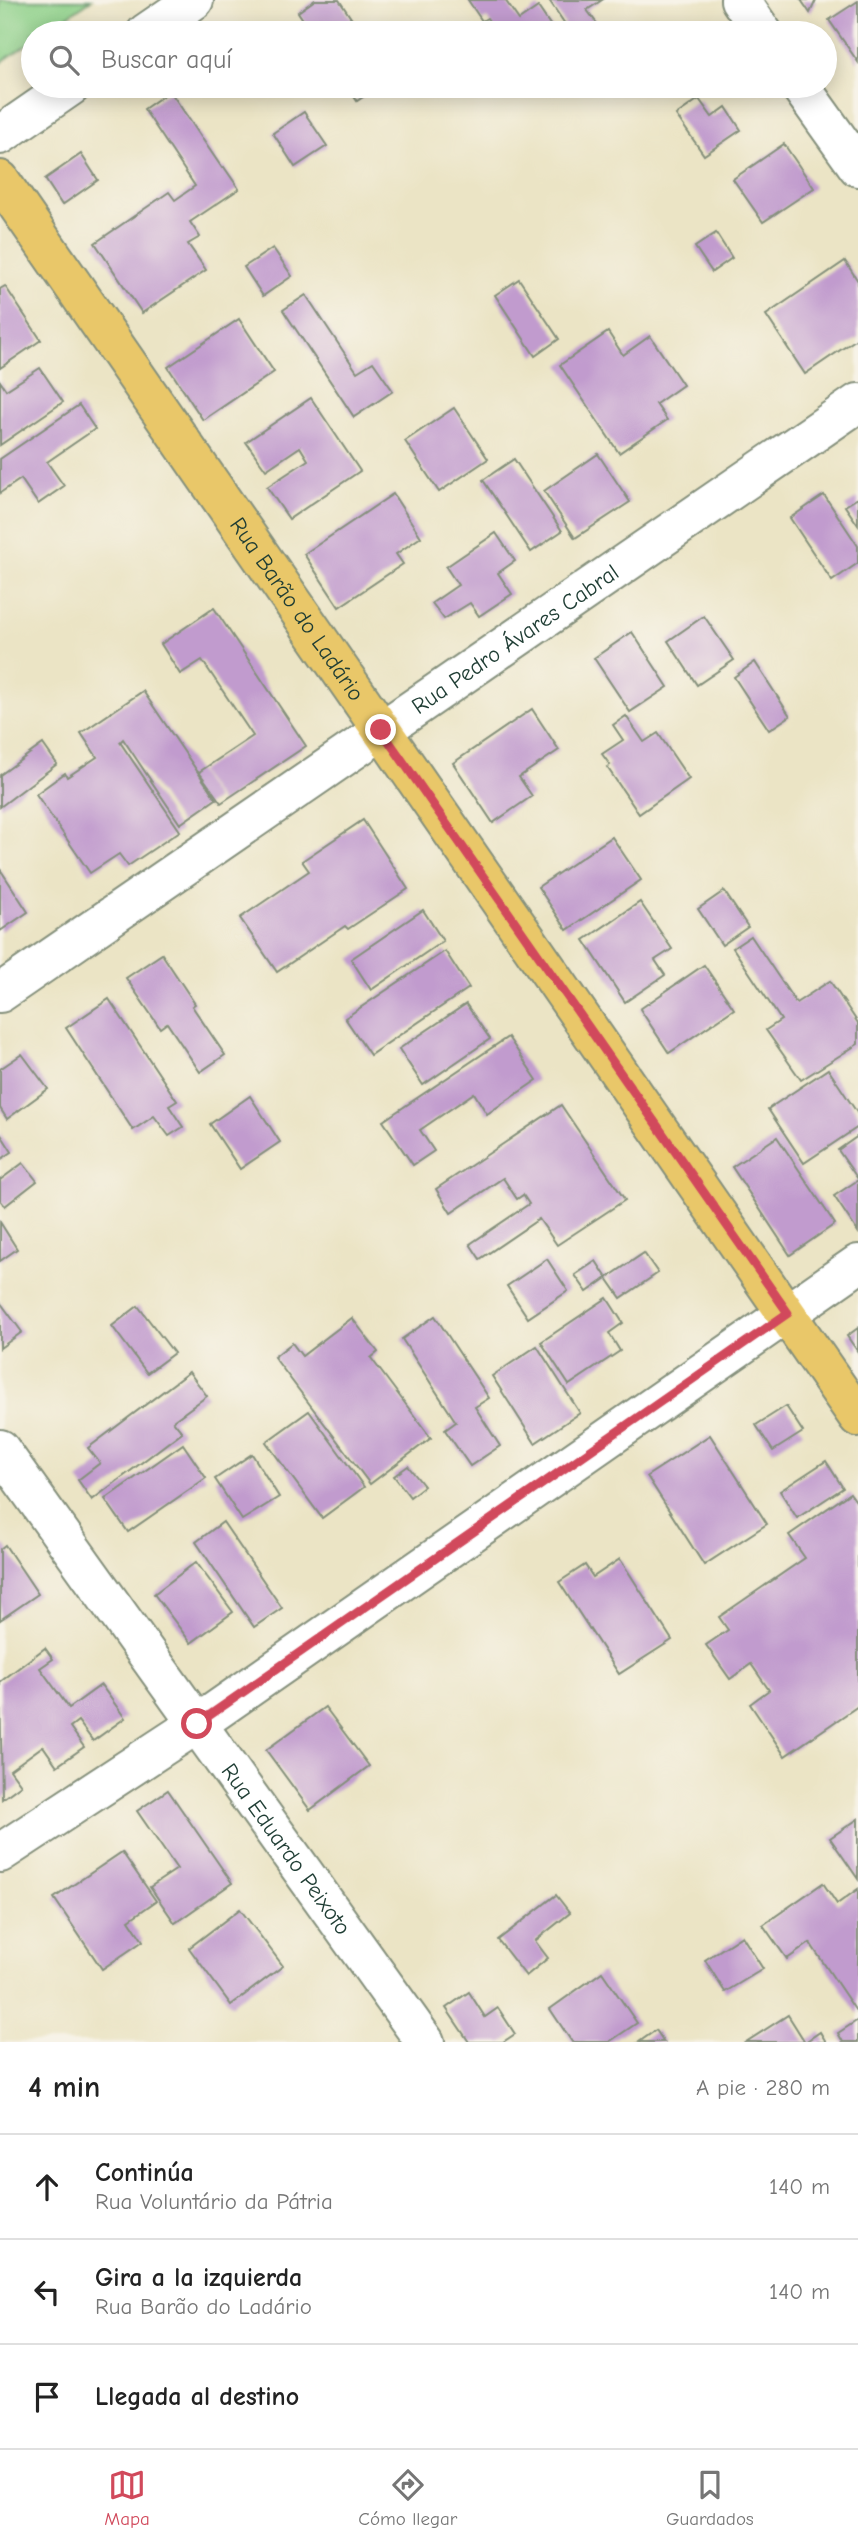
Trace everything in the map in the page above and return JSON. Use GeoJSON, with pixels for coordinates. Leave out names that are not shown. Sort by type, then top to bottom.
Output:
{"type":"FeatureCollection","features":[{"type":"Feature","properties":{"kind":"main road","name":"Rua Barão do Ladário"},"geometry":{"type":"LineString","coordinates":[[0,180],[858,1416]]}},
{"type":"Feature","properties":{"kind":"street"},"geometry":{"type":"LineString","coordinates":[[163,21],[194,0]]}},
{"type":"Feature","properties":{"kind":"street"},"geometry":{"type":"LineString","coordinates":[[740,0],[755,21]]}},
{"type":"Feature","properties":{"kind":"street"},"geometry":{"type":"LineString","coordinates":[[0,135],[54,98]]}},
{"type":"Feature","properties":{"kind":"street"},"geometry":{"type":"LineString","coordinates":[[809,98],[858,167]]}},
{"type":"Feature","properties":{"kind":"street","name":"Rua Pedro Ávares Cabral"},"geometry":{"type":"LineString","coordinates":[[0,993],[858,403]]}},
{"type":"Feature","properties":{"kind":"street"},"geometry":{"type":"LineString","coordinates":[[0,1853],[197,1724],[858,1264]]}},
{"type":"Feature","properties":{"kind":"street","name":"Rua Eduardo Peixoto"},"geometry":{"type":"LineString","coordinates":[[0,1449],[425,2042]]}},
{"type":"Feature","properties":{"kind":"green space"},"geometry":{"type":"Polygon","coordinates":[[[0,0],[91,0],[60,21],[21,21],[21,48],[0,63],[0,0]]]}},
{"type":"Feature","properties":{"kind":"building"},"geometry":{"type":"Polygon","coordinates":[[[315,0],[339,0],[353,21],[304,21],[298,12],[315,0]]]}},
{"type":"Feature","properties":{"kind":"building"},"geometry":{"type":"Polygon","coordinates":[[[468,0],[505,0],[519,20],[538,7],[548,21],[489,21],[487,18],[482,21],[468,0]]]}},
{"type":"Feature","properties":{"kind":"building"},"geometry":{"type":"Polygon","coordinates":[[[549,0],[602,0],[587,10],[595,21],[563,21],[549,0]]]}},
{"type":"Feature","properties":{"kind":"building"},"geometry":{"type":"Polygon","coordinates":[[[801,0],[816,0],[810,13],[801,0]]]}},
{"type":"Feature","properties":{"kind":"building"},"geometry":{"type":"Polygon","coordinates":[[[858,1],[858,62],[837,32],[837,21],[829,20],[858,1]]]}},
{"type":"Feature","properties":{"kind":"building"},"geometry":{"type":"Polygon","coordinates":[[[160,98],[175,98],[239,189],[190,222],[200,237],[188,244],[206,270],[142,313],[95,243],[169,192],[175,200],[195,186],[144,109],[160,98]]]}},
{"type":"Feature","properties":{"kind":"building"},"geometry":{"type":"Polygon","coordinates":[[[699,99],[712,117],[726,107],[741,130],[704,155],[676,115],[699,99]]]}},
{"type":"Feature","properties":{"kind":"building"},"geometry":{"type":"Polygon","coordinates":[[[304,112],[327,146],[295,167],[273,133],[304,112]]]}},
{"type":"Feature","properties":{"kind":"building"},"geometry":{"type":"Polygon","coordinates":[[[784,144],[814,188],[763,222],[733,179],[784,144]]]}},
{"type":"Feature","properties":{"kind":"building"},"geometry":{"type":"Polygon","coordinates":[[[81,154],[98,180],[62,205],[45,179],[81,154]]]}},
{"type":"Feature","properties":{"kind":"building"},"geometry":{"type":"Polygon","coordinates":[[[716,233],[732,258],[712,272],[695,247],[716,233]]]}},
{"type":"Feature","properties":{"kind":"building"},"geometry":{"type":"Polygon","coordinates":[[[273,248],[292,276],[263,296],[244,267],[273,248]]]}},
{"type":"Feature","properties":{"kind":"building"},"geometry":{"type":"Polygon","coordinates":[[[845,261],[858,281],[858,338],[805,374],[766,315],[845,261]]]}},
{"type":"Feature","properties":{"kind":"building"},"geometry":{"type":"Polygon","coordinates":[[[519,279],[559,339],[535,356],[495,295],[519,279]]]}},
{"type":"Feature","properties":{"kind":"building"},"geometry":{"type":"Polygon","coordinates":[[[5,286],[41,340],[0,368],[0,289],[5,286]]]}},
{"type":"Feature","properties":{"kind":"building"},"geometry":{"type":"Polygon","coordinates":[[[306,295],[357,372],[373,362],[393,391],[354,417],[283,310],[306,295]]]}},
{"type":"Feature","properties":{"kind":"building"},"geometry":{"type":"Polygon","coordinates":[[[239,319],[274,372],[203,420],[168,367],[239,319]]]}},
{"type":"Feature","properties":{"kind":"building"},"geometry":{"type":"Polygon","coordinates":[[[608,332],[623,355],[650,336],[683,385],[656,404],[667,420],[619,453],[560,365],[608,332]]]}},
{"type":"Feature","properties":{"kind":"building"},"geometry":{"type":"Polygon","coordinates":[[[40,368],[63,402],[0,445],[0,381],[6,390],[40,368]]]}},
{"type":"Feature","properties":{"kind":"building"},"geometry":{"type":"Polygon","coordinates":[[[311,398],[360,471],[289,519],[267,487],[308,460],[300,447],[266,470],[246,442],[311,398]]]}},
{"type":"Feature","properties":{"kind":"building"},"geometry":{"type":"Polygon","coordinates":[[[79,405],[95,429],[47,462],[64,486],[38,504],[21,479],[0,493],[0,459],[79,405]]]}},
{"type":"Feature","properties":{"kind":"building"},"geometry":{"type":"Polygon","coordinates":[[[454,408],[488,459],[439,492],[405,441],[454,408]]]}},
{"type":"Feature","properties":{"kind":"building"},"geometry":{"type":"Polygon","coordinates":[[[598,454],[630,502],[575,538],[544,491],[598,454]]]}},
{"type":"Feature","properties":{"kind":"building"},"geometry":{"type":"Polygon","coordinates":[[[514,459],[562,531],[531,552],[483,480],[514,459]]]}},
{"type":"Feature","properties":{"kind":"building"},"geometry":{"type":"Polygon","coordinates":[[[393,494],[421,537],[396,554],[403,564],[339,607],[304,554],[393,494]]]}},
{"type":"Feature","properties":{"kind":"building"},"geometry":{"type":"Polygon","coordinates":[[[824,495],[858,546],[858,563],[832,581],[790,518],[824,495]]]}},
{"type":"Feature","properties":{"kind":"building"},"geometry":{"type":"Polygon","coordinates":[[[858,498],[858,525],[845,506],[858,498]]]}},
{"type":"Feature","properties":{"kind":"building"},"geometry":{"type":"Polygon","coordinates":[[[496,533],[515,561],[498,573],[512,594],[479,616],[470,603],[444,619],[432,603],[458,585],[446,567],[496,533]]]}},
{"type":"Feature","properties":{"kind":"building"},"geometry":{"type":"Polygon","coordinates":[[[214,608],[306,746],[221,803],[199,772],[253,736],[202,660],[180,674],[161,644],[214,608]]]}},
{"type":"Feature","properties":{"kind":"building"},"geometry":{"type":"Polygon","coordinates":[[[704,616],[734,660],[697,685],[668,641],[704,616]]]}},
{"type":"Feature","properties":{"kind":"building"},"geometry":{"type":"Polygon","coordinates":[[[632,632],[668,687],[630,712],[594,658],[632,632]]]}},
{"type":"Feature","properties":{"kind":"building"},"geometry":{"type":"Polygon","coordinates":[[[755,662],[790,716],[769,730],[734,677],[755,662]]]}},
{"type":"Feature","properties":{"kind":"building"},"geometry":{"type":"Polygon","coordinates":[[[143,691],[216,799],[180,824],[123,739],[120,742],[180,831],[128,866],[119,854],[90,873],[36,794],[65,773],[67,777],[97,757],[81,733],[143,691]]]}},
{"type":"Feature","properties":{"kind":"building"},"geometry":{"type":"Polygon","coordinates":[[[532,709],[559,750],[519,777],[532,796],[493,823],[453,763],[532,709]]]}},
{"type":"Feature","properties":{"kind":"building"},"geometry":{"type":"Polygon","coordinates":[[[626,716],[644,742],[658,733],[689,779],[639,814],[607,767],[610,765],[602,754],[623,740],[613,725],[626,716]]]}},
{"type":"Feature","properties":{"kind":"building"},"geometry":{"type":"Polygon","coordinates":[[[43,744],[57,764],[0,807],[0,775],[43,744]]]}},
{"type":"Feature","properties":{"kind":"building"},"geometry":{"type":"Polygon","coordinates":[[[363,820],[408,889],[348,929],[345,926],[277,972],[240,918],[309,871],[302,861],[363,820]]]}},
{"type":"Feature","properties":{"kind":"building"},"geometry":{"type":"Polygon","coordinates":[[[612,837],[641,880],[567,930],[538,887],[612,837]]]}},
{"type":"Feature","properties":{"kind":"building"},"geometry":{"type":"Polygon","coordinates":[[[0,869],[28,912],[0,931],[0,869]]]}},
{"type":"Feature","properties":{"kind":"building"},"geometry":{"type":"Polygon","coordinates":[[[724,891],[748,927],[722,945],[698,909],[724,891]]]}},
{"type":"Feature","properties":{"kind":"building"},"geometry":{"type":"Polygon","coordinates":[[[640,902],[672,949],[655,960],[665,975],[625,1002],[584,940],[640,902]]]}},
{"type":"Feature","properties":{"kind":"building"},"geometry":{"type":"Polygon","coordinates":[[[423,910],[443,941],[371,990],[351,959],[423,910]]]}},
{"type":"Feature","properties":{"kind":"building"},"geometry":{"type":"Polygon","coordinates":[[[751,936],[796,1003],[830,981],[858,1023],[858,1044],[801,1080],[766,1030],[781,1020],[733,948],[751,936]]]}},
{"type":"Feature","properties":{"kind":"building"},"geometry":{"type":"Polygon","coordinates":[[[445,951],[469,988],[370,1055],[345,1018],[445,951]]]}},
{"type":"Feature","properties":{"kind":"building"},"geometry":{"type":"Polygon","coordinates":[[[162,954],[225,1055],[200,1072],[167,1023],[160,1028],[126,978],[162,954]]]}},
{"type":"Feature","properties":{"kind":"building"},"geometry":{"type":"Polygon","coordinates":[[[704,965],[734,1009],[669,1053],[640,1009],[704,965]]]}},
{"type":"Feature","properties":{"kind":"building"},"geometry":{"type":"Polygon","coordinates":[[[109,999],[177,1101],[169,1106],[183,1127],[169,1136],[154,1116],[133,1130],[66,1028],[109,999]]]}},
{"type":"Feature","properties":{"kind":"building"},"geometry":{"type":"Polygon","coordinates":[[[466,1004],[490,1039],[423,1085],[399,1049],[466,1004]]]}},
{"type":"Feature","properties":{"kind":"building"},"geometry":{"type":"Polygon","coordinates":[[[508,1037],[537,1080],[487,1114],[474,1093],[420,1130],[434,1151],[413,1165],[383,1121],[508,1037]]]}},
{"type":"Feature","properties":{"kind":"building"},"geometry":{"type":"Polygon","coordinates":[[[22,1054],[48,1089],[7,1119],[0,1108],[0,1069],[22,1054]]]}},
{"type":"Feature","properties":{"kind":"building"},"geometry":{"type":"Polygon","coordinates":[[[828,1069],[858,1114],[858,1127],[804,1163],[768,1109],[828,1069]]]}},
{"type":"Feature","properties":{"kind":"building"},"geometry":{"type":"Polygon","coordinates":[[[250,1096],[280,1142],[240,1169],[210,1124],[250,1096]]]}},
{"type":"Feature","properties":{"kind":"building"},"geometry":{"type":"Polygon","coordinates":[[[561,1105],[625,1200],[557,1245],[539,1219],[480,1259],[470,1244],[529,1204],[523,1195],[517,1199],[503,1178],[451,1213],[436,1189],[561,1105]]]}},
{"type":"Feature","properties":{"kind":"building"},"geometry":{"type":"Polygon","coordinates":[[[0,1133],[12,1152],[0,1160],[0,1133]]]}},
{"type":"Feature","properties":{"kind":"building"},"geometry":{"type":"Polygon","coordinates":[[[858,1136],[858,1179],[838,1150],[858,1136]]]}},
{"type":"Feature","properties":{"kind":"building"},"geometry":{"type":"Polygon","coordinates":[[[777,1137],[835,1224],[790,1255],[732,1167],[777,1137]]]}},
{"type":"Feature","properties":{"kind":"building"},"geometry":{"type":"Polygon","coordinates":[[[23,1163],[37,1181],[5,1206],[0,1200],[0,1180],[23,1163]]]}},
{"type":"Feature","properties":{"kind":"building"},"geometry":{"type":"Polygon","coordinates":[[[858,1180],[858,1232],[834,1196],[858,1180]]]}},
{"type":"Feature","properties":{"kind":"building"},"geometry":{"type":"Polygon","coordinates":[[[0,1222],[17,1249],[0,1261],[0,1222]]]}},
{"type":"Feature","properties":{"kind":"building"},"geometry":{"type":"Polygon","coordinates":[[[644,1253],[658,1273],[621,1298],[607,1278],[644,1253]]]}},
{"type":"Feature","properties":{"kind":"building"},"geometry":{"type":"Polygon","coordinates":[[[547,1259],[568,1291],[528,1318],[507,1286],[547,1259]]]}},
{"type":"Feature","properties":{"kind":"building"},"geometry":{"type":"Polygon","coordinates":[[[596,1261],[607,1278],[587,1292],[575,1275],[596,1261]]]}},
{"type":"Feature","properties":{"kind":"building"},"geometry":{"type":"Polygon","coordinates":[[[607,1298],[623,1323],[609,1333],[620,1351],[569,1385],[541,1342],[607,1298]]]}},
{"type":"Feature","properties":{"kind":"building"},"geometry":{"type":"Polygon","coordinates":[[[0,1302],[22,1332],[0,1348],[0,1302]]]}},
{"type":"Feature","properties":{"kind":"building"},"geometry":{"type":"Polygon","coordinates":[[[138,1306],[174,1353],[147,1373],[112,1326],[138,1306]]]}},
{"type":"Feature","properties":{"kind":"building"},"geometry":{"type":"Polygon","coordinates":[[[435,1316],[489,1398],[475,1407],[500,1446],[470,1466],[445,1430],[456,1422],[402,1339],[435,1316]]]}},
{"type":"Feature","properties":{"kind":"building"},"geometry":{"type":"Polygon","coordinates":[[[352,1318],[378,1352],[371,1358],[431,1438],[370,1484],[274,1357],[292,1343],[302,1356],[352,1318]]]}},
{"type":"Feature","properties":{"kind":"building"},"geometry":{"type":"Polygon","coordinates":[[[858,1328],[858,1352],[847,1336],[858,1328]]]}},
{"type":"Feature","properties":{"kind":"building"},"geometry":{"type":"Polygon","coordinates":[[[537,1346],[580,1413],[535,1443],[492,1376],[537,1346]]]}},
{"type":"Feature","properties":{"kind":"building"},"geometry":{"type":"Polygon","coordinates":[[[189,1372],[207,1396],[173,1421],[182,1432],[92,1500],[78,1480],[100,1463],[88,1448],[189,1372]]]}},
{"type":"Feature","properties":{"kind":"building"},"geometry":{"type":"Polygon","coordinates":[[[786,1406],[803,1432],[773,1451],[756,1425],[786,1406]]]}},
{"type":"Feature","properties":{"kind":"building"},"geometry":{"type":"Polygon","coordinates":[[[309,1411],[364,1487],[322,1518],[266,1442],[309,1411]]]}},
{"type":"Feature","properties":{"kind":"building"},"geometry":{"type":"Polygon","coordinates":[[[710,1435],[767,1524],[704,1565],[647,1476],[710,1435]]]}},
{"type":"Feature","properties":{"kind":"building"},"geometry":{"type":"Polygon","coordinates":[[[183,1444],[206,1478],[128,1532],[105,1499],[183,1444]]]}},
{"type":"Feature","properties":{"kind":"building"},"geometry":{"type":"Polygon","coordinates":[[[252,1454],[279,1497],[242,1520],[215,1479],[252,1454]]]}},
{"type":"Feature","properties":{"kind":"building"},"geometry":{"type":"Polygon","coordinates":[[[826,1461],[843,1488],[797,1518],[780,1491],[826,1461]]]}},
{"type":"Feature","properties":{"kind":"building"},"geometry":{"type":"Polygon","coordinates":[[[408,1466],[424,1486],[410,1497],[394,1476],[408,1466]]]}},
{"type":"Feature","properties":{"kind":"building"},"geometry":{"type":"Polygon","coordinates":[[[850,1493],[858,1504],[858,1706],[785,1756],[750,1704],[769,1690],[751,1664],[730,1679],[706,1645],[728,1630],[719,1617],[805,1558],[789,1535],[850,1493]]]}},
{"type":"Feature","properties":{"kind":"building"},"geometry":{"type":"Polygon","coordinates":[[[223,1522],[282,1608],[254,1627],[196,1542],[223,1522]]]}},
{"type":"Feature","properties":{"kind":"building"},"geometry":{"type":"Polygon","coordinates":[[[5,1545],[38,1594],[0,1620],[0,1549],[5,1545]]]}},
{"type":"Feature","properties":{"kind":"building"},"geometry":{"type":"Polygon","coordinates":[[[620,1559],[672,1640],[619,1674],[559,1582],[585,1565],[593,1577],[620,1559]]]}},
{"type":"Feature","properties":{"kind":"building"},"geometry":{"type":"Polygon","coordinates":[[[196,1562],[233,1612],[191,1643],[154,1594],[196,1562]]]}},
{"type":"Feature","properties":{"kind":"building"},"geometry":{"type":"Polygon","coordinates":[[[45,1648],[53,1659],[40,1668],[69,1708],[101,1685],[125,1718],[93,1741],[78,1721],[70,1727],[84,1747],[57,1766],[43,1746],[10,1770],[21,1785],[2,1799],[0,1682],[45,1648]]]}},
{"type":"Feature","properties":{"kind":"building"},"geometry":{"type":"Polygon","coordinates":[[[325,1707],[369,1766],[310,1810],[266,1750],[325,1707]]]}},
{"type":"Feature","properties":{"kind":"building"},"geometry":{"type":"Polygon","coordinates":[[[168,1790],[232,1883],[175,1923],[150,1887],[177,1869],[137,1811],[168,1790]]]}},
{"type":"Feature","properties":{"kind":"building"},"geometry":{"type":"Polygon","coordinates":[[[858,1819],[858,1879],[830,1838],[858,1819]]]}},
{"type":"Feature","properties":{"kind":"building"},"geometry":{"type":"Polygon","coordinates":[[[122,1852],[156,1901],[129,1920],[143,1941],[102,1969],[54,1898],[122,1852]]]}},
{"type":"Feature","properties":{"kind":"building"},"geometry":{"type":"Polygon","coordinates":[[[823,1883],[837,1904],[858,1889],[858,2014],[810,1943],[787,1959],[763,1925],[823,1883]]]}},
{"type":"Feature","properties":{"kind":"building"},"geometry":{"type":"Polygon","coordinates":[[[556,1895],[570,1913],[535,1941],[548,1958],[526,1976],[498,1940],[556,1895]]]}},
{"type":"Feature","properties":{"kind":"building"},"geometry":{"type":"Polygon","coordinates":[[[240,1909],[283,1966],[231,2005],[189,1948],[240,1909]]]}},
{"type":"Feature","properties":{"kind":"building"},"geometry":{"type":"Polygon","coordinates":[[[742,1936],[763,1969],[725,1992],[705,1960],[742,1936]]]}},
{"type":"Feature","properties":{"kind":"building"},"geometry":{"type":"Polygon","coordinates":[[[602,1972],[637,2023],[609,2042],[572,2042],[550,2009],[602,1972]]]}},
{"type":"Feature","properties":{"kind":"building"},"geometry":{"type":"Polygon","coordinates":[[[469,1992],[485,2017],[498,2008],[515,2034],[503,2042],[469,2042],[446,2008],[469,1992]]]}},
{"type":"Feature","properties":{"kind":"building"},"geometry":{"type":"Polygon","coordinates":[[[788,2015],[805,2042],[746,2042],[788,2015]]]}},
{"type":"Feature","properties":{"kind":"building"},"geometry":{"type":"Polygon","coordinates":[[[858,2020],[858,2042],[843,2042],[838,2033],[858,2020]]]}},
{"type":"Feature","properties":{"kind":"building"},"geometry":{"type":"Polygon","coordinates":[[[656,2030],[664,2042],[639,2042],[656,2030]]]}},
{"type":"Feature","properties":{"kind":"building"},"geometry":{"type":"Polygon","coordinates":[[[820,2032],[826,2042],[805,2042],[820,2032]]]}},
{"type":"Feature","properties":{"kind":"route"},"geometry":{"type":"LineString","coordinates":[[197,1724],[788,1313],[381,730]]}}]}
